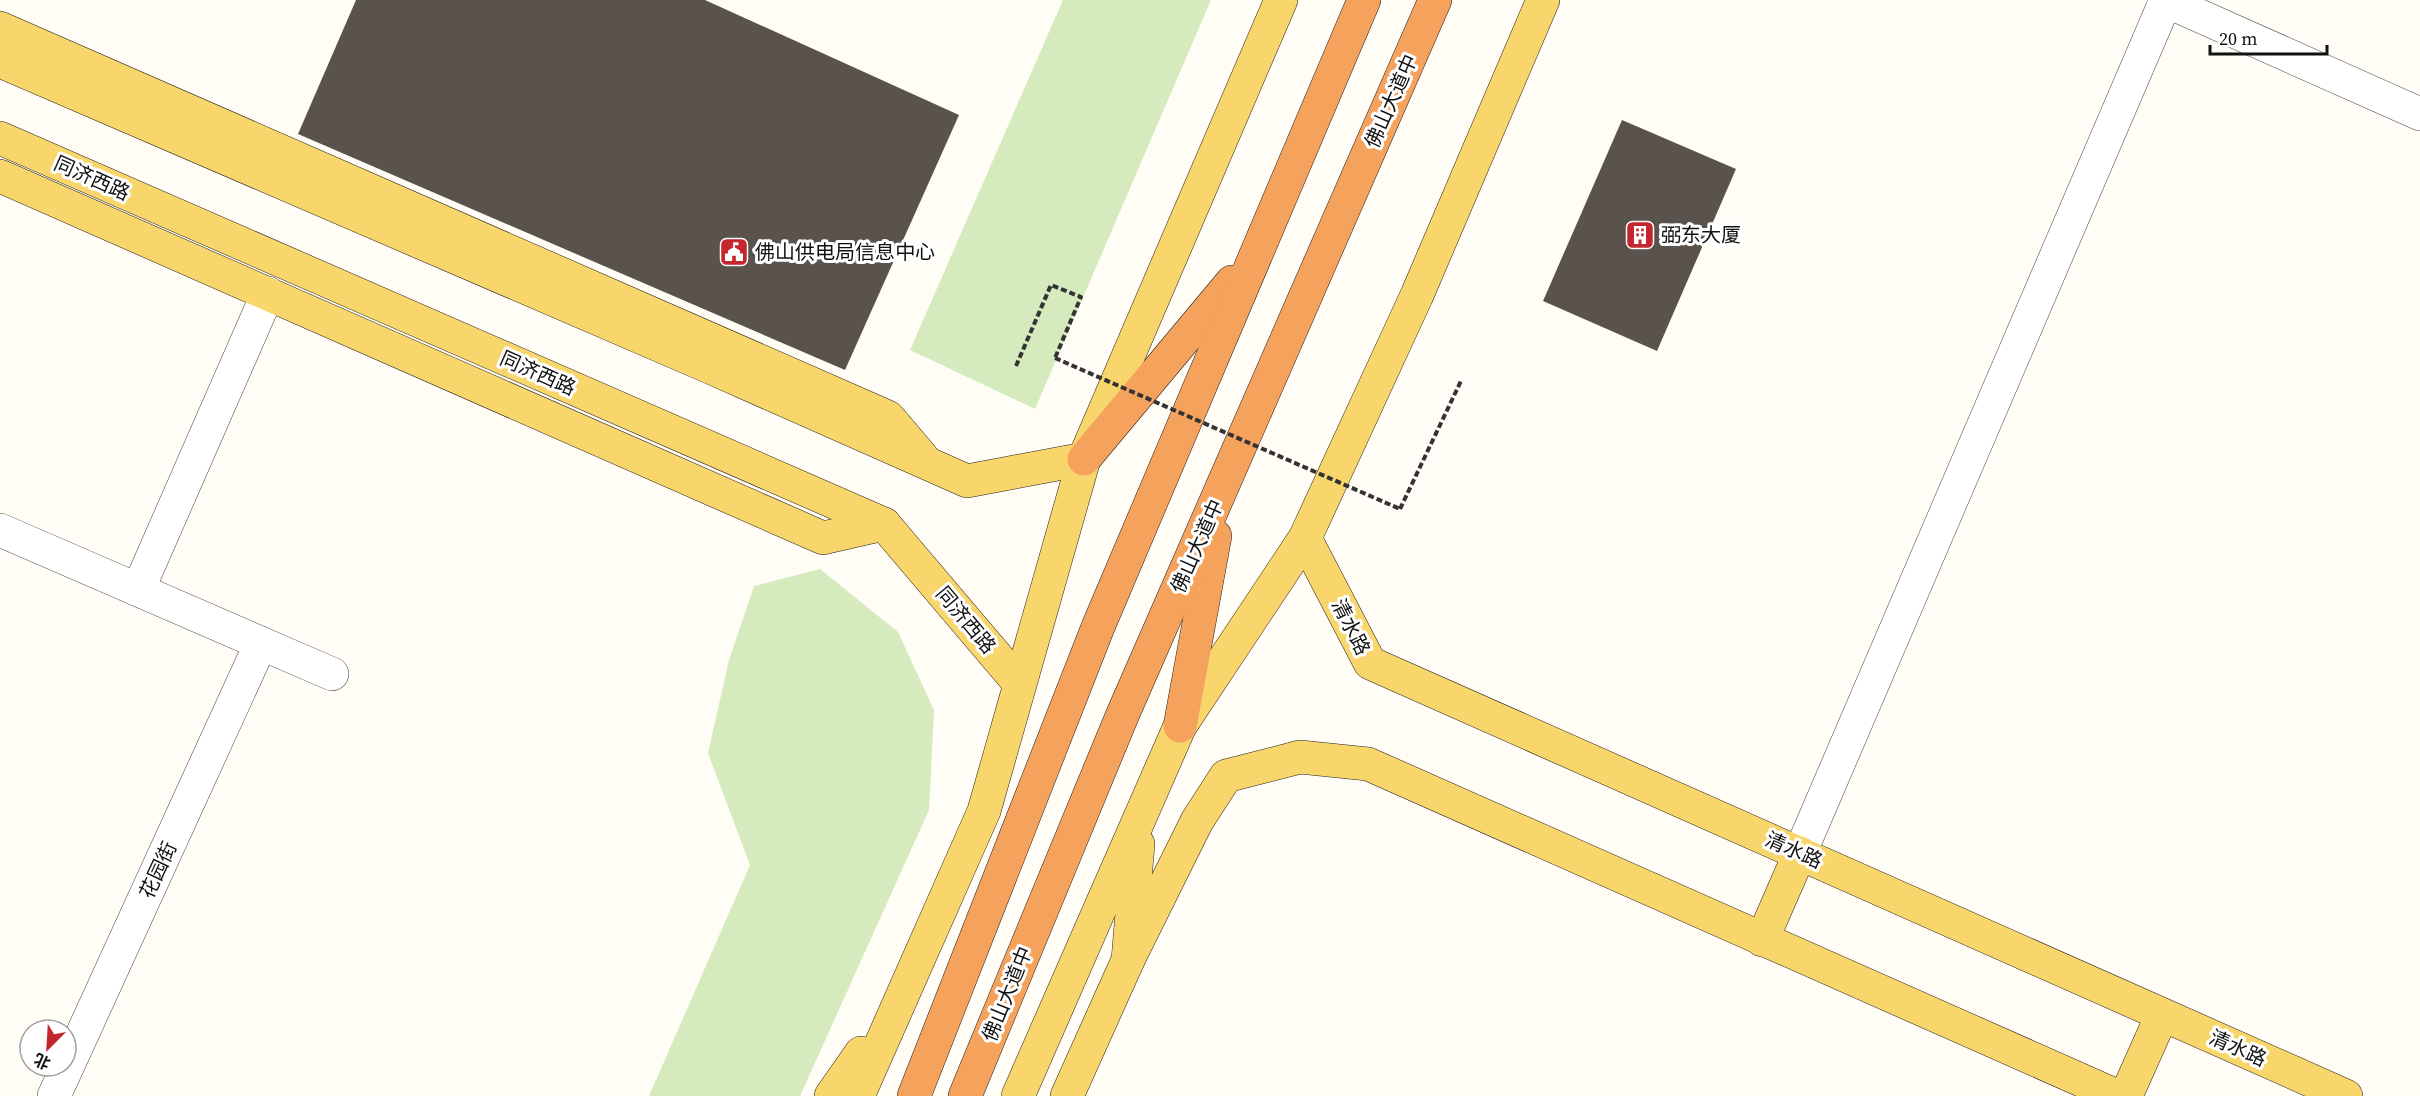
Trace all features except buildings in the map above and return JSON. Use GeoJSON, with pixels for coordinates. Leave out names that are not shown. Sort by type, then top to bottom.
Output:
{"type":"FeatureCollection","features":[{"type":"Feature","properties":{"kind":"highway"},"geometry":{"type":"LineString","coordinates":[[914,1096],[1098,627],[1364,0]]}},
{"type":"Feature","properties":{"kind":"highway","name":"佛山大道中"},"geometry":{"type":"LineString","coordinates":[[965,1096],[1122,716],[1436,0]]}},
{"type":"Feature","properties":{"kind":"highway"},"geometry":{"type":"LineString","coordinates":[[1084,459],[1255,255]]}},
{"type":"Feature","properties":{"kind":"highway"},"geometry":{"type":"LineString","coordinates":[[1180,726],[1225,482]]}},
{"type":"Feature","properties":{"kind":"main road"},"geometry":{"type":"LineString","coordinates":[[849,1095],[902,995],[984,811],[1084,459],[1281,0]]}},
{"type":"Feature","properties":{"kind":"main road"},"geometry":{"type":"LineString","coordinates":[[1018,1096],[1180,726],[1305,538],[1417,295],[1543,0]]}},
{"type":"Feature","properties":{"kind":"main road"},"geometry":{"type":"LineString","coordinates":[[0,28],[888,417],[927,463]]}},
{"type":"Feature","properties":{"kind":"main road"},"geometry":{"type":"LineString","coordinates":[[0,61],[967,481],[1084,459]]}},
{"type":"Feature","properties":{"kind":"main road","name":"同济西路"},"geometry":{"type":"LineString","coordinates":[[0,138],[884,524],[1019,683]]}},
{"type":"Feature","properties":{"kind":"main road"},"geometry":{"type":"LineString","coordinates":[[0,176],[824,538],[884,524]]}},
{"type":"Feature","properties":{"kind":"main road"},"geometry":{"type":"LineString","coordinates":[[403,204],[452,256],[521,255]]}},
{"type":"Feature","properties":{"kind":"main road","name":"清水路"},"geometry":{"type":"LineString","coordinates":[[1305,538],[1370,663],[2346,1096]]}},
{"type":"Feature","properties":{"kind":"main road"},"geometry":{"type":"LineString","coordinates":[[1067,1096],[1128,960],[1197,821],[1226,776],[1300,757],[1368,764],[2117,1096]]}},
{"type":"Feature","properties":{"kind":"main road"},"geometry":{"type":"LineString","coordinates":[[1128,960],[1140,817]]}},
{"type":"Feature","properties":{"kind":"main road"},"geometry":{"type":"LineString","coordinates":[[1762,940],[1800,853]]}},
{"type":"Feature","properties":{"kind":"main road"},"geometry":{"type":"LineString","coordinates":[[2126,1096],[2162,1015]]}},
{"type":"Feature","properties":{"kind":"street"},"geometry":{"type":"LineString","coordinates":[[1800,853],[2165,0],[2420,114]]}},
{"type":"Feature","properties":{"kind":"street"},"geometry":{"type":"LineString","coordinates":[[138,590],[268,293]]}},
{"type":"Feature","properties":{"kind":"street"},"geometry":{"type":"LineString","coordinates":[[0,530],[333,674]]}},
{"type":"Feature","properties":{"kind":"street","name":"花园街"},"geometry":{"type":"LineString","coordinates":[[54,1096],[261,644]]}},
{"type":"Feature","properties":{"kind":"path"},"geometry":{"type":"LineString","coordinates":[[1016,366],[1051,285],[1081,297],[1055,358],[1400,509],[1461,381]]}},
{"type":"Feature","properties":{"kind":"green space"},"geometry":{"type":"Polygon","coordinates":[[[1063,0],[1211,0],[1035,409],[910,350],[1063,0]]]}},
{"type":"Feature","properties":{"kind":"green space"},"geometry":{"type":"Polygon","coordinates":[[[820,569],[898,632],[934,710],[929,810],[800,1096],[649,1096],[750,865],[708,753],[729,660],[754,586],[820,569]]]}},
{"type":"Feature","properties":{"kind":"place","name":"弼东大厦"},"geometry":{"type":"Point","coordinates":[1640,235]}},
{"type":"Feature","properties":{"kind":"place","name":"佛山供电局信息中心"},"geometry":{"type":"Point","coordinates":[734,252]}}]}
